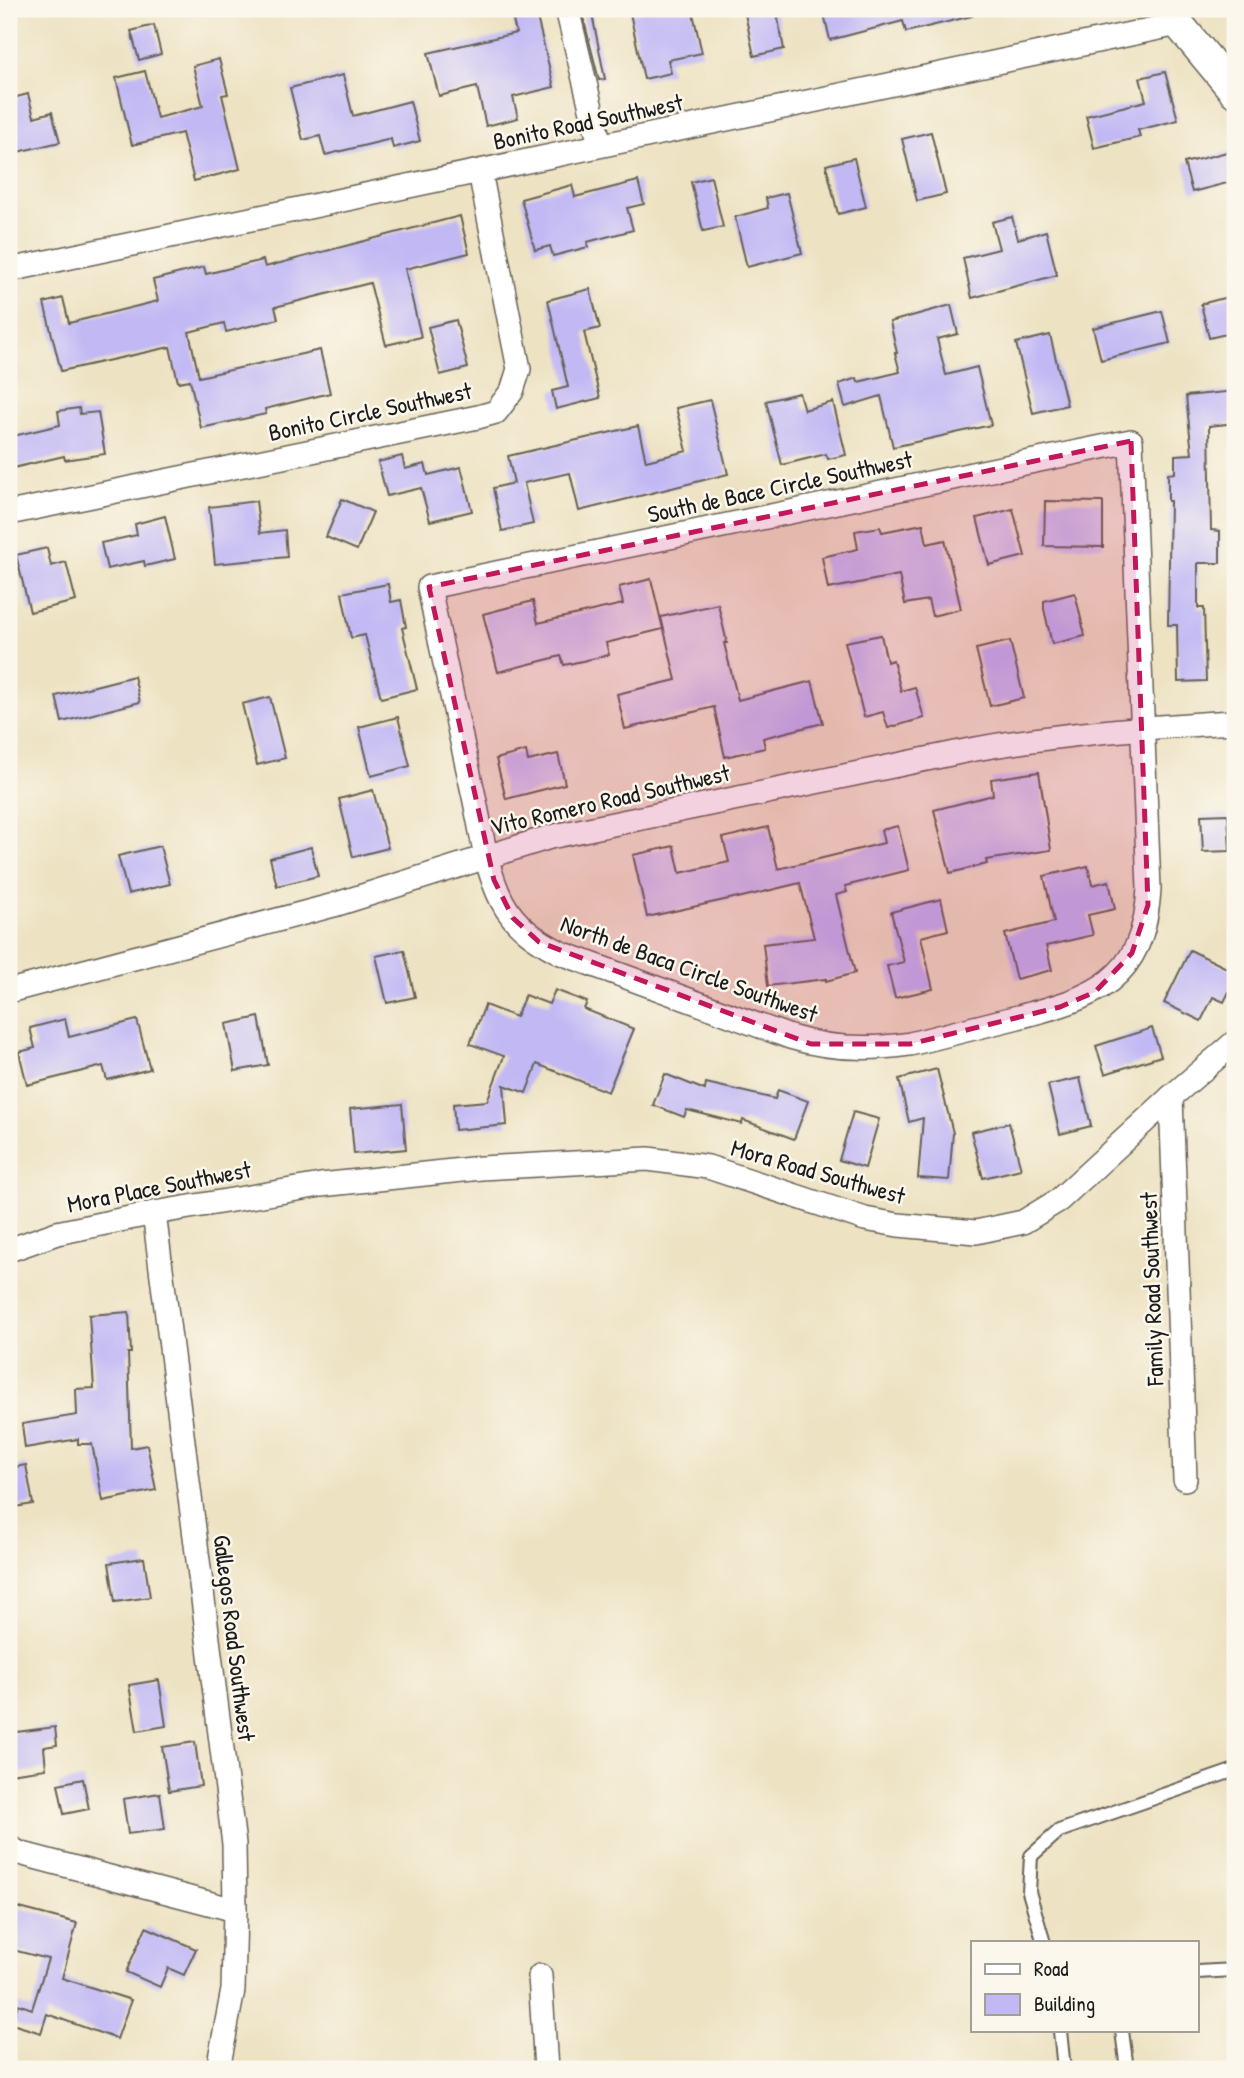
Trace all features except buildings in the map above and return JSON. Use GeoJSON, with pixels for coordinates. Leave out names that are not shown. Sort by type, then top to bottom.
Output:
{"type":"FeatureCollection","features":[{"type":"Feature","properties":{"kind":"street"},"geometry":{"type":"LineString","coordinates":[[567,9],[600,145]]}},
{"type":"Feature","properties":{"kind":"street"},"geometry":{"type":"LineString","coordinates":[[1172,16],[1235,92]]}},
{"type":"Feature","properties":{"kind":"street","name":"Bonito Road Southwest"},"geometry":{"type":"LineString","coordinates":[[9,270],[480,172],[1172,16]]}},
{"type":"Feature","properties":{"kind":"street","name":"Bonito Circle Southwest"},"geometry":{"type":"LineString","coordinates":[[9,513],[496,412],[512,391],[519,369],[480,172]]}},
{"type":"Feature","properties":{"kind":"street","name":"South de Bace Circle Southwest"},"geometry":{"type":"LineString","coordinates":[[487,855],[429,587],[1131,441],[1143,727]]}},
{"type":"Feature","properties":{"kind":"street","name":"Vito Romero Road Southwest"},"geometry":{"type":"LineString","coordinates":[[9,991],[334,905],[550,837],[1033,739],[1143,727],[1235,722]]}},
{"type":"Feature","properties":{"kind":"street","name":"North de Baca Circle Southwest"},"geometry":{"type":"LineString","coordinates":[[487,855],[502,900],[513,918],[539,942],[561,953],[811,1044],[848,1048],[910,1044],[1060,1007],[1095,992],[1123,968],[1141,936],[1148,905],[1143,727]]}},
{"type":"Feature","properties":{"kind":"street","name":"Mora Road Southwest"},"geometry":{"type":"LineString","coordinates":[[321,1185],[481,1168],[648,1159],[708,1167],[865,1219],[898,1225],[976,1232],[1023,1222],[1059,1200],[1235,1042]]}},
{"type":"Feature","properties":{"kind":"street","name":"Family Road Southwest"},"geometry":{"type":"LineString","coordinates":[[1171,1097],[1185,1479]]}},
{"type":"Feature","properties":{"kind":"street","name":"Mora Place Southwest"},"geometry":{"type":"LineString","coordinates":[[9,1250],[57,1233],[154,1213],[321,1185]]}},
{"type":"Feature","properties":{"kind":"street","name":"Gallegos Road Southwest"},"geometry":{"type":"LineString","coordinates":[[154,1213],[234,1844],[233,1990],[218,2069]]}},
{"type":"Feature","properties":{"kind":"street"},"geometry":{"type":"LineString","coordinates":[[9,1847],[19,1853],[235,1910]]}},
{"type":"Feature","properties":{"kind":"street"},"geometry":{"type":"LineString","coordinates":[[540,1976],[546,2069]]}},
{"type":"Feature","properties":{"kind":"lane"},"geometry":{"type":"LineString","coordinates":[[1043,1941],[1029,1892],[1031,1856],[1059,1831],[1235,1770]]}},
{"type":"Feature","properties":{"kind":"lane"},"geometry":{"type":"LineString","coordinates":[[1198,1972],[1235,1970]]}},
{"type":"Feature","properties":{"kind":"lane"},"geometry":{"type":"LineString","coordinates":[[1060,2032],[1064,2069]]}},
{"type":"Feature","properties":{"kind":"lane"},"geometry":{"type":"LineString","coordinates":[[1122,2032],[1127,2069]]}},
{"type":"Feature","properties":{"kind":"highlighted area"},"geometry":{"type":"Polygon","coordinates":[[[1131,441],[1148,905],[1132,953],[1095,992],[1060,1007],[910,1044],[811,1044],[539,942],[513,918],[494,880],[429,587],[1131,441]]]}}]}
